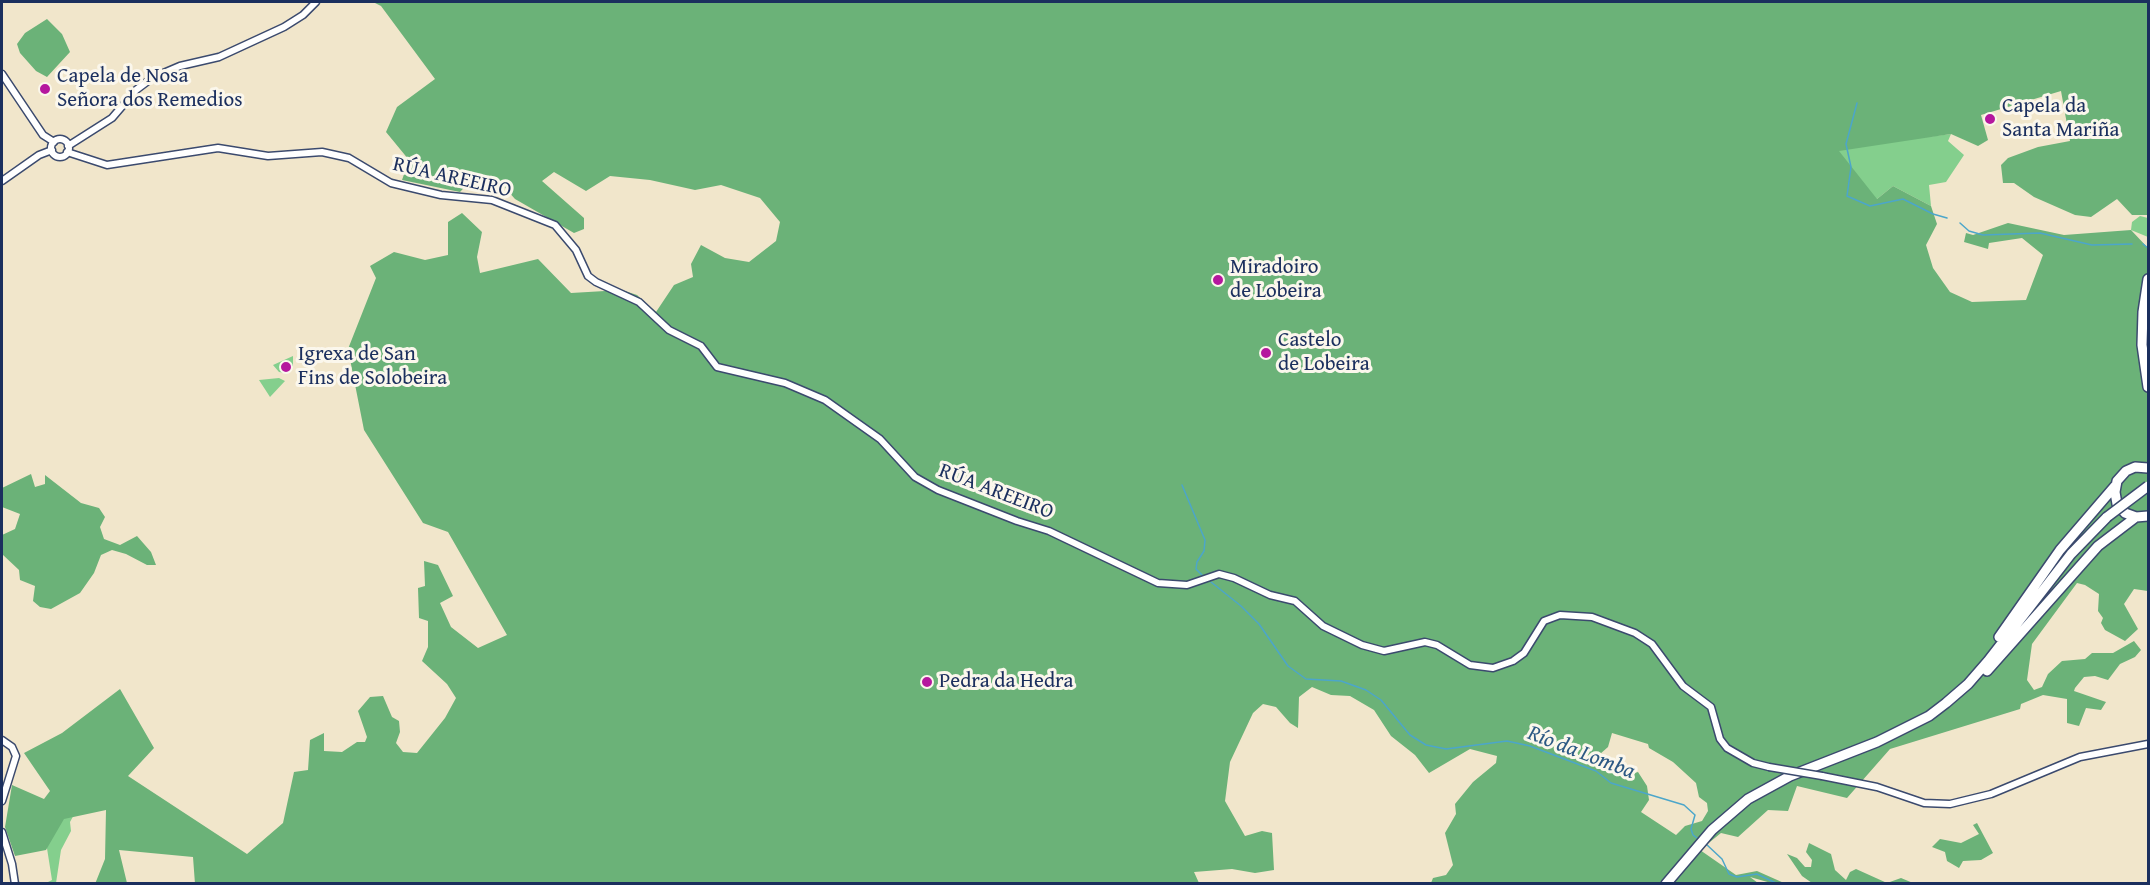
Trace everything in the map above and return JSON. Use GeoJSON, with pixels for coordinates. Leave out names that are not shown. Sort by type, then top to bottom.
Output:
{"type":"FeatureCollection","features":[{"type":"Feature","properties":{"kind":"highway"},"geometry":{"type":"LineString","coordinates":[[2148,280],[2143,312],[2142,345],[2148,387]]}},
{"type":"Feature","properties":{"kind":"highway"},"geometry":{"type":"LineString","coordinates":[[1919,722],[1950,694],[1986,654],[2060,550],[2126,471],[2148,467]]}},
{"type":"Feature","properties":{"kind":"highway"},"geometry":{"type":"LineString","coordinates":[[2115,486],[2115,498],[2121,509],[2144,518]]}},
{"type":"Feature","properties":{"kind":"highway"},"geometry":{"type":"LineString","coordinates":[[1667,882],[1693,850],[1736,808],[1790,776],[1877,742],[1919,722],[1968,684],[2071,554],[2107,517],[2148,486]]}},
{"type":"Feature","properties":{"kind":"highway"},"geometry":{"type":"LineString","coordinates":[[1919,722],[1926,721],[1946,708],[1984,674],[2098,546],[2144,518]]}},
{"type":"Feature","properties":{"kind":"street"},"geometry":{"type":"LineString","coordinates":[[52,150],[60,156],[76,142],[112,118],[136,90],[152,78],[180,66],[228,53],[284,27],[303,15],[316,2]]}},
{"type":"Feature","properties":{"kind":"street"},"geometry":{"type":"LineString","coordinates":[[2,74],[43,135],[54,142],[63,140],[68,149]]}},
{"type":"Feature","properties":{"kind":"street"},"geometry":{"type":"LineString","coordinates":[[52,150],[54,142]]}},
{"type":"Feature","properties":{"kind":"street"},"geometry":{"type":"LineString","coordinates":[[76,142],[75,150],[79,156]]}},
{"type":"Feature","properties":{"kind":"street","name":"RÚA AREEIRO"},"geometry":{"type":"LineString","coordinates":[[68,149],[79,156],[107,165],[218,148],[268,156],[322,152],[349,158],[390,183],[449,196],[492,200],[555,225],[570,242],[588,276],[639,302],[669,330],[701,346],[711,362],[717,366],[785,383],[825,400],[880,439],[915,477],[938,490],[1049,531],[1158,583],[1187,585],[1219,574],[1234,578],[1269,595],[1295,601],[1323,626],[1362,645],[1384,651],[1425,642],[1437,645],[1470,665],[1493,668],[1513,662],[1524,653],[1544,621],[1560,615],[1592,617],[1635,633],[1652,644],[1683,686],[1711,707],[1720,739],[1727,748],[1753,763],[1877,787],[1924,803],[1950,804],[1991,794],[2080,757],[2148,744]]}},
{"type":"Feature","properties":{"kind":"street"},"geometry":{"type":"LineString","coordinates":[[2,181],[39,155],[52,150]]}},
{"type":"Feature","properties":{"kind":"street"},"geometry":{"type":"LineString","coordinates":[[2,740],[12,747],[16,756],[2,801]]}},
{"type":"Feature","properties":{"kind":"street"},"geometry":{"type":"LineString","coordinates":[[2,832],[12,864],[15,884]]}},
{"type":"Feature","properties":{"kind":"green space"},"geometry":{"type":"Polygon","coordinates":[[[373,2],[2148,2],[2148,215],[2132,215],[2117,199],[2091,217],[2075,215],[2034,197],[2014,183],[2003,183],[2001,165],[2008,158],[2038,147],[2070,141],[2061,91],[1981,115],[1988,140],[1978,146],[1951,134],[1839,151],[1877,199],[1893,186],[1931,206],[1937,224],[1926,245],[1933,268],[1950,292],[1972,302],[2026,300],[2043,255],[2022,238],[1989,243],[1988,249],[1964,242],[1966,233],[1973,235],[2008,223],[2064,235],[2131,230],[2148,248],[2148,591],[2134,589],[2124,604],[2138,629],[2125,641],[2105,630],[2101,623],[2103,618],[2098,611],[2099,594],[2077,583],[2032,644],[2027,680],[2034,690],[2042,687],[2048,674],[2062,661],[2085,659],[2092,653],[2113,653],[2134,641],[2141,650],[2135,657],[2120,664],[2108,680],[2095,676],[2084,677],[2075,688],[2074,691],[2106,702],[2101,710],[2086,708],[2079,726],[2067,723],[2067,699],[2043,695],[2021,704],[2020,709],[1890,749],[1847,798],[1797,786],[1788,811],[1768,810],[1738,837],[1721,833],[1700,850],[1736,875],[1757,871],[1784,883],[1771,883],[1750,877],[1758,883],[1431,883],[1433,878],[1446,875],[1453,865],[1445,833],[1456,814],[1455,804],[1473,782],[1496,763],[1497,756],[1470,749],[1429,773],[1415,755],[1391,736],[1374,710],[1350,696],[1331,695],[1312,687],[1299,697],[1298,728],[1290,723],[1276,707],[1263,704],[1253,713],[1230,762],[1225,801],[1245,836],[1262,831],[1272,833],[1274,870],[1255,873],[1232,869],[1194,872],[1199,883],[195,884],[193,857],[119,850],[127,883],[95,884],[105,859],[106,810],[64,819],[46,850],[15,856],[5,827],[12,785],[44,799],[50,791],[24,753],[62,733],[120,689],[154,748],[128,776],[247,854],[283,823],[294,772],[308,770],[310,740],[324,733],[324,751],[342,752],[357,742],[365,742],[367,737],[358,711],[370,697],[383,696],[392,717],[399,721],[400,732],[396,743],[403,752],[417,753],[445,718],[456,698],[447,684],[422,661],[428,647],[428,621],[419,618],[418,588],[425,586],[424,561],[438,565],[453,596],[440,603],[451,627],[478,648],[507,635],[448,532],[423,523],[364,430],[348,349],[376,278],[370,266],[394,252],[425,260],[448,255],[448,222],[462,213],[482,232],[477,257],[480,273],[538,259],[571,293],[622,290],[637,295],[656,312],[674,285],[693,277],[691,264],[701,245],[725,258],[749,262],[776,241],[780,222],[760,198],[721,185],[695,190],[650,180],[610,176],[586,191],[554,172],[542,181],[584,218],[584,229],[574,233],[515,199],[500,182],[476,175],[460,192],[402,180],[409,160],[386,132],[397,107],[435,79],[381,6],[373,2]],[[1612,733],[1608,747],[1591,762],[1622,777],[1638,772],[1647,786],[1649,800],[1641,812],[1676,835],[1685,826],[1702,821],[1708,811],[1707,803],[1699,797],[1696,783],[1673,762],[1649,748],[1648,744],[1612,733]]]}},
{"type":"Feature","properties":{"kind":"green space"},"geometry":{"type":"Polygon","coordinates":[[[47,19],[62,34],[70,52],[47,77],[36,71],[20,53],[17,44],[25,33],[47,19]]]}},
{"type":"Feature","properties":{"kind":"green space"},"geometry":{"type":"Polygon","coordinates":[[[1951,134],[1948,141],[1964,155],[1946,182],[1929,185],[1931,206],[1893,186],[1877,199],[1860,198],[1837,148],[1951,134]]]}},
{"type":"Feature","properties":{"kind":"green space"},"geometry":{"type":"Polygon","coordinates":[[[2140,216],[2148,218],[2148,237],[2131,230],[2132,222],[2140,216]]]}},
{"type":"Feature","properties":{"kind":"green space"},"geometry":{"type":"Polygon","coordinates":[[[293,356],[293,366],[286,373],[279,372],[273,365],[293,356]]]}},
{"type":"Feature","properties":{"kind":"green space"},"geometry":{"type":"Polygon","coordinates":[[[279,378],[285,381],[270,397],[259,380],[279,378]]]}},
{"type":"Feature","properties":{"kind":"green space"},"geometry":{"type":"Polygon","coordinates":[[[31,474],[35,487],[45,484],[45,475],[81,503],[99,508],[105,517],[100,527],[104,539],[120,545],[137,536],[151,552],[156,565],[147,565],[126,554],[112,550],[101,555],[94,573],[80,593],[51,609],[40,607],[33,601],[35,586],[20,580],[19,570],[2,554],[2,535],[15,529],[20,514],[2,507],[2,488],[31,474]]]}},
{"type":"Feature","properties":{"kind":"green space"},"geometry":{"type":"Polygon","coordinates":[[[78,807],[70,822],[71,831],[61,850],[56,883],[44,884],[52,880],[46,842],[64,814],[78,807]]]}},
{"type":"Feature","properties":{"kind":"green space"},"geometry":{"type":"Polygon","coordinates":[[[1977,823],[1993,853],[1981,860],[1963,861],[1959,868],[1947,861],[1945,852],[1932,847],[1940,839],[1961,843],[1979,834],[1973,825],[1977,823]]]}},
{"type":"Feature","properties":{"kind":"green space"},"geometry":{"type":"Polygon","coordinates":[[[1809,843],[1831,854],[1835,870],[1846,880],[1850,872],[1856,869],[1887,883],[1812,883],[1802,876],[1787,854],[1797,858],[1805,867],[1811,867],[1812,860],[1806,852],[1809,843]]]}},
{"type":"Feature","properties":{"kind":"green space"},"geometry":{"type":"Polygon","coordinates":[[[1901,878],[1913,883],[1887,883],[1901,878]]]}},
{"type":"Feature","properties":{"kind":"waterway"},"geometry":{"type":"LineString","coordinates":[[1857,103],[1846,144],[1851,167],[1847,196],[1870,206],[1903,199],[1933,214],[1947,218]]}},
{"type":"Feature","properties":{"kind":"waterway"},"geometry":{"type":"LineString","coordinates":[[1960,223],[1969,231],[1983,235],[2040,233],[2092,245],[2132,244]]}},
{"type":"Feature","properties":{"kind":"waterway"},"geometry":{"type":"LineString","coordinates":[[2143,244],[2148,248]]}},
{"type":"Feature","properties":{"kind":"waterway","name":"Río da Lomba"},"geometry":{"type":"LineString","coordinates":[[1182,485],[1205,540],[1204,551],[1197,562],[1196,569],[1202,575]]}},
{"type":"Feature","properties":{"kind":"waterway","name":"Río da Lomba"},"geometry":{"type":"LineString","coordinates":[[1211,582],[1259,624],[1288,666],[1306,679],[1341,681],[1366,690],[1381,700],[1410,735],[1426,745],[1446,749],[1507,741],[1530,746],[1596,771],[1611,783],[1684,805],[1695,815],[1691,829],[1693,835],[1700,840]]}},
{"type":"Feature","properties":{"kind":"waterway","name":"Río da Lomba"},"geometry":{"type":"LineString","coordinates":[[1706,844],[1722,859],[1729,874],[1737,877],[1757,874],[1778,884]]}},
{"type":"Feature","properties":{"kind":"place","name":"Capela de Nosa Señora dos Remedios"},"geometry":{"type":"Point","coordinates":[45,89]}},
{"type":"Feature","properties":{"kind":"place","name":"Capela da Santa Mariña"},"geometry":{"type":"Point","coordinates":[1990,119]}},
{"type":"Feature","properties":{"kind":"place","name":"Miradoiro de Lobeira"},"geometry":{"type":"Point","coordinates":[1218,280]}},
{"type":"Feature","properties":{"kind":"place","name":"Castelo de Lobeira"},"geometry":{"type":"Point","coordinates":[1266,353]}},
{"type":"Feature","properties":{"kind":"place","name":"Igrexa de San Fins de Solobeira"},"geometry":{"type":"Point","coordinates":[286,367]}},
{"type":"Feature","properties":{"kind":"place","name":"Pedra da Hedra"},"geometry":{"type":"Point","coordinates":[927,682]}}]}
